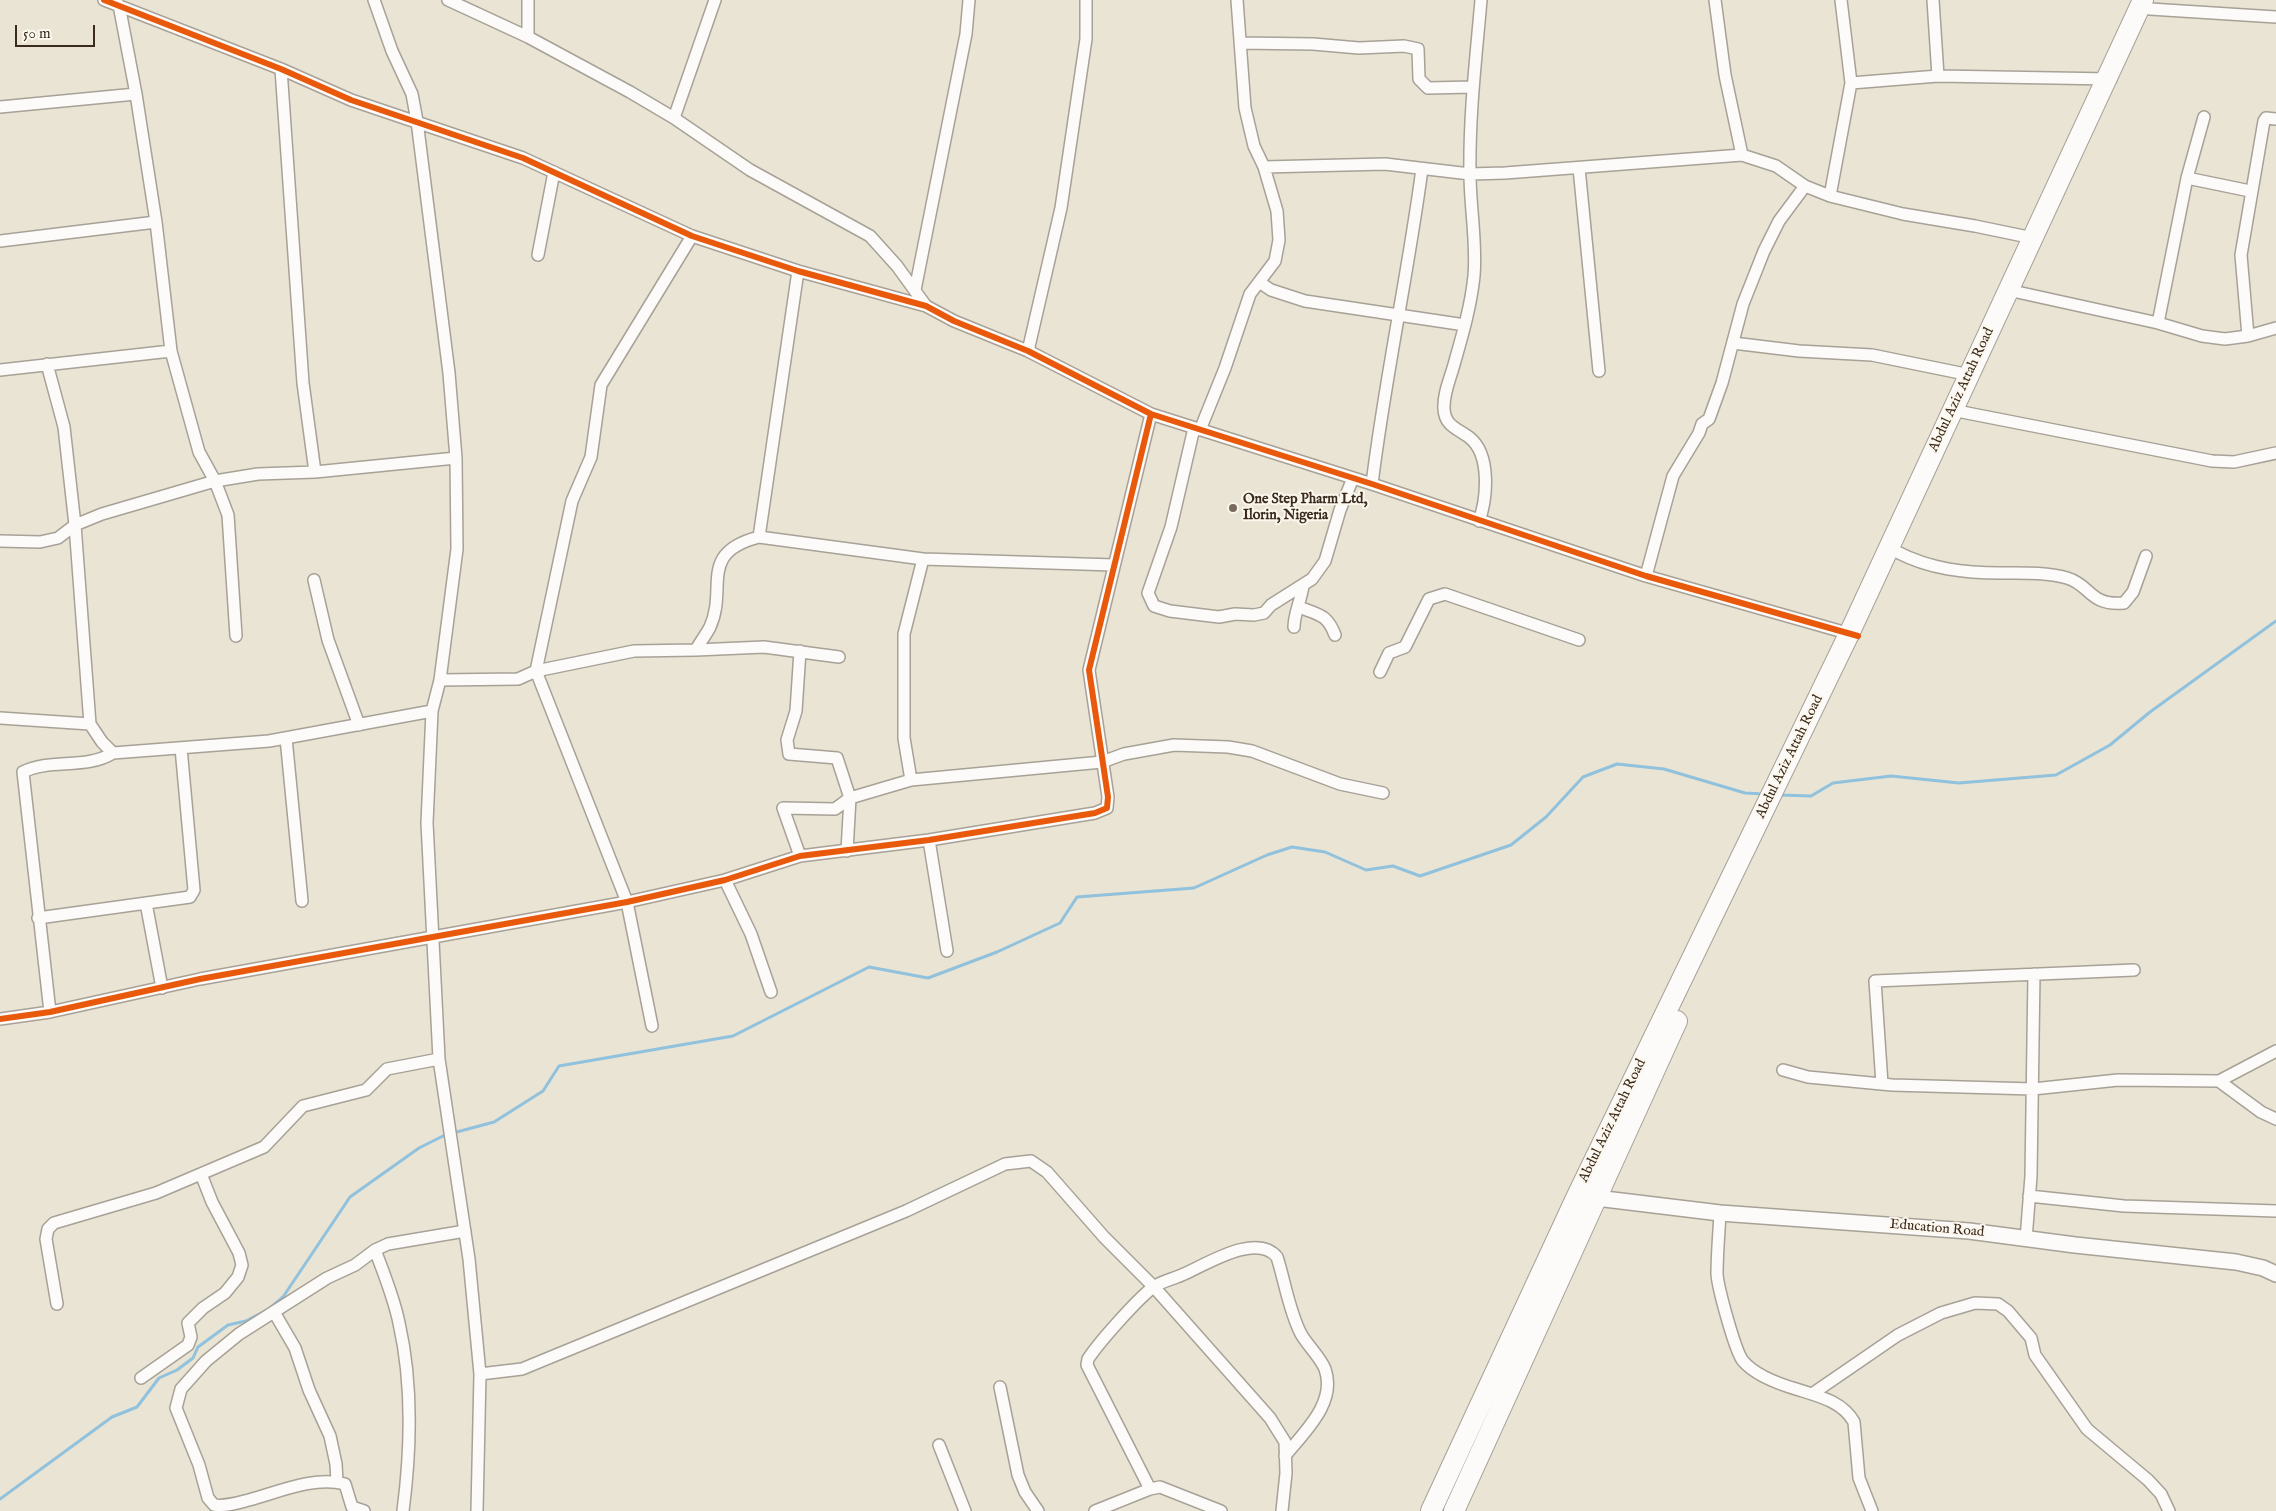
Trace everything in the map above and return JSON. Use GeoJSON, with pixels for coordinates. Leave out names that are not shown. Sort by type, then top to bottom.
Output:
{"type":"FeatureCollection","features":[{"type":"Feature","properties":{"kind":"highway","name":"Abdul Aziz Attah Road"},"geometry":{"type":"LineString","coordinates":[[1854,635],[2032,238],[2149,3]]}},
{"type":"Feature","properties":{"kind":"highway","name":"Abdul Aziz Attah Road"},"geometry":{"type":"LineString","coordinates":[[1431,1511],[1587,1197],[1776,795],[1897,552],[2017,292],[2111,80]]}},
{"type":"Feature","properties":{"kind":"highway","name":"Abdul Aziz Attah Road"},"geometry":{"type":"LineString","coordinates":[[1454,1511],[1587,1197]]}},
{"type":"Feature","properties":{"kind":"street"},"geometry":{"type":"LineString","coordinates":[[104,0],[281,69],[351,100],[523,158],[692,236],[798,271],[926,306],[954,321],[1028,350],[1151,414],[1372,484],[1646,576],[1854,635]]}},
{"type":"Feature","properties":{"kind":"street"},"geometry":{"type":"LineString","coordinates":[[374,0],[392,51],[412,94],[417,121],[449,373],[456,458],[457,549],[440,680],[432,711],[427,823],[440,1059],[465,1231],[480,1374],[477,1511]]}},
{"type":"Feature","properties":{"kind":"street"},"geometry":{"type":"LineString","coordinates":[[448,0],[528,37],[674,118],[750,170],[870,236],[883,249],[926,306]]}},
{"type":"Feature","properties":{"kind":"street"},"geometry":{"type":"LineString","coordinates":[[528,0],[528,37]]}},
{"type":"Feature","properties":{"kind":"street"},"geometry":{"type":"LineString","coordinates":[[674,118],[715,0]]}},
{"type":"Feature","properties":{"kind":"street"},"geometry":{"type":"LineString","coordinates":[[915,290],[966,34],[969,0]]}},
{"type":"Feature","properties":{"kind":"street"},"geometry":{"type":"LineString","coordinates":[[1028,350],[1061,208],[1086,38],[1086,0]]}},
{"type":"Feature","properties":{"kind":"street"},"geometry":{"type":"LineString","coordinates":[[1237,0],[1245,108],[1254,146],[1264,167],[1277,211],[1279,240],[1275,261],[1250,294],[1225,368],[1197,428],[1171,527],[1148,592],[1154,606],[1170,611],[1219,617],[1235,614],[1254,615],[1264,613],[1280,598],[1312,579],[1325,561],[1340,510],[1353,478]]}},
{"type":"Feature","properties":{"kind":"street"},"geometry":{"type":"LineString","coordinates":[[1479,521],[1486,502],[1486,484],[1477,446],[1470,438],[1449,424],[1444,411],[1445,394],[1465,325],[1474,273],[1470,174],[1473,87],[1482,0]]}},
{"type":"Feature","properties":{"kind":"street"},"geometry":{"type":"LineString","coordinates":[[1715,0],[1725,75],[1742,155]]}},
{"type":"Feature","properties":{"kind":"street"},"geometry":{"type":"LineString","coordinates":[[1830,196],[1851,83],[1841,0]]}},
{"type":"Feature","properties":{"kind":"street"},"geometry":{"type":"LineString","coordinates":[[1933,0],[1938,76]]}},
{"type":"Feature","properties":{"kind":"street"},"geometry":{"type":"LineString","coordinates":[[2149,3],[2276,17]]}},
{"type":"Feature","properties":{"kind":"street"},"geometry":{"type":"LineString","coordinates":[[119,5],[136,94],[156,222],[171,351],[199,452],[215,481],[228,515],[236,636]]}},
{"type":"Feature","properties":{"kind":"street"},"geometry":{"type":"LineString","coordinates":[[1240,44],[1313,44],[1360,48],[1404,46],[1418,49],[1418,78],[1428,88],[1473,87]]}},
{"type":"Feature","properties":{"kind":"street"},"geometry":{"type":"LineString","coordinates":[[281,69],[303,383],[315,472]]}},
{"type":"Feature","properties":{"kind":"street"},"geometry":{"type":"LineString","coordinates":[[1851,83],[1938,76],[2111,80]]}},
{"type":"Feature","properties":{"kind":"street"},"geometry":{"type":"LineString","coordinates":[[0,107],[136,94]]}},
{"type":"Feature","properties":{"kind":"street"},"geometry":{"type":"LineString","coordinates":[[2158,323],[2187,178],[2204,117]]}},
{"type":"Feature","properties":{"kind":"street"},"geometry":{"type":"LineString","coordinates":[[2248,336],[2241,255],[2250,191],[2264,121],[2266,118],[2276,120]]}},
{"type":"Feature","properties":{"kind":"street"},"geometry":{"type":"LineString","coordinates":[[1264,167],[1385,164],[1470,174],[1579,168],[1742,155],[1776,166],[1804,186],[1830,196],[1903,214],[2032,238]]}},
{"type":"Feature","properties":{"kind":"street"},"geometry":{"type":"LineString","coordinates":[[1579,168],[1599,372]]}},
{"type":"Feature","properties":{"kind":"street"},"geometry":{"type":"LineString","coordinates":[[1372,484],[1385,386],[1411,253],[1422,169]]}},
{"type":"Feature","properties":{"kind":"street"},"geometry":{"type":"LineString","coordinates":[[538,255],[554,172]]}},
{"type":"Feature","properties":{"kind":"street"},"geometry":{"type":"LineString","coordinates":[[2187,178],[2250,191]]}},
{"type":"Feature","properties":{"kind":"street"},"geometry":{"type":"LineString","coordinates":[[1646,576],[1672,476],[1702,424],[1709,420],[1743,304],[1764,251],[1779,222],[1804,186]]}},
{"type":"Feature","properties":{"kind":"street"},"geometry":{"type":"LineString","coordinates":[[0,241],[156,222]]}},
{"type":"Feature","properties":{"kind":"street"},"geometry":{"type":"LineString","coordinates":[[652,1026],[627,902],[536,671],[572,501],[591,457],[601,385],[692,236]]}},
{"type":"Feature","properties":{"kind":"street"},"geometry":{"type":"LineString","coordinates":[[759,537],[798,271]]}},
{"type":"Feature","properties":{"kind":"street"},"geometry":{"type":"LineString","coordinates":[[1260,282],[1271,290],[1305,302],[1465,325]]}},
{"type":"Feature","properties":{"kind":"street"},"geometry":{"type":"LineString","coordinates":[[2017,292],[2225,340],[2276,328]]}},
{"type":"Feature","properties":{"kind":"street"},"geometry":{"type":"LineString","coordinates":[[1733,343],[1798,351],[1872,354],[1970,375]]}},
{"type":"Feature","properties":{"kind":"street"},"geometry":{"type":"LineString","coordinates":[[0,370],[171,351]]}},
{"type":"Feature","properties":{"kind":"street"},"geometry":{"type":"LineString","coordinates":[[47,364],[64,427],[75,525],[90,724],[102,742],[113,753]]}},
{"type":"Feature","properties":{"kind":"street"},"geometry":{"type":"LineString","coordinates":[[1962,412],[2212,461],[2234,462],[2276,453]]}},
{"type":"Feature","properties":{"kind":"street"},"geometry":{"type":"LineString","coordinates":[[0,1019],[50,1012],[200,980],[627,902],[725,880],[800,856],[929,840],[1096,813],[1107,808],[1108,797],[1089,670],[1151,414]]}},
{"type":"Feature","properties":{"kind":"street"},"geometry":{"type":"LineString","coordinates":[[0,541],[40,542],[58,538],[75,525],[102,514],[215,481],[258,474],[315,472],[456,458]]}},
{"type":"Feature","properties":{"kind":"street"},"geometry":{"type":"LineString","coordinates":[[696,650],[702,637],[710,627],[720,561],[730,550],[748,540],[759,537],[923,559],[1114,565]]}},
{"type":"Feature","properties":{"kind":"street"},"geometry":{"type":"LineString","coordinates":[[1897,552],[1918,563],[1938,568],[2030,573],[2068,578],[2078,582],[2094,598],[2113,604],[2124,603],[2132,592],[2146,556]]}},
{"type":"Feature","properties":{"kind":"street"},"geometry":{"type":"LineString","coordinates":[[911,780],[904,738],[904,634],[923,559]]}},
{"type":"Feature","properties":{"kind":"street"},"geometry":{"type":"LineString","coordinates":[[314,580],[328,640],[359,725]]}},
{"type":"Feature","properties":{"kind":"street"},"geometry":{"type":"LineString","coordinates":[[1294,627],[1294,618],[1299,607],[1303,586]]}},
{"type":"Feature","properties":{"kind":"street"},"geometry":{"type":"LineString","coordinates":[[1380,672],[1389,653],[1405,647],[1429,599],[1445,594],[1579,640]]}},
{"type":"Feature","properties":{"kind":"street"},"geometry":{"type":"LineString","coordinates":[[1299,607],[1323,616],[1330,621],[1335,635]]}},
{"type":"Feature","properties":{"kind":"street"},"geometry":{"type":"LineString","coordinates":[[440,680],[518,679],[536,671],[634,651],[764,647],[839,657]]}},
{"type":"Feature","properties":{"kind":"street"},"geometry":{"type":"LineString","coordinates":[[800,651],[796,711],[787,740],[789,754],[837,758],[850,798],[846,850]]}},
{"type":"Feature","properties":{"kind":"street"},"geometry":{"type":"LineString","coordinates":[[50,1012],[23,772],[51,766],[100,761],[113,753],[286,738],[432,711]]}},
{"type":"Feature","properties":{"kind":"street"},"geometry":{"type":"LineString","coordinates":[[0,718],[90,724]]}},
{"type":"Feature","properties":{"kind":"street"},"geometry":{"type":"LineString","coordinates":[[286,738],[302,900]]}},
{"type":"Feature","properties":{"kind":"street"},"geometry":{"type":"LineString","coordinates":[[800,856],[782,808],[835,809],[850,798],[911,780],[1102,762],[1124,754],[1168,745],[1228,747],[1252,751],[1340,784],[1384,793]]}},
{"type":"Feature","properties":{"kind":"street"},"geometry":{"type":"LineString","coordinates":[[38,918],[190,897],[194,890],[181,748]]}},
{"type":"Feature","properties":{"kind":"street"},"geometry":{"type":"LineString","coordinates":[[929,840],[947,951]]}},
{"type":"Feature","properties":{"kind":"street"},"geometry":{"type":"LineString","coordinates":[[725,880],[751,934],[771,992]]}},
{"type":"Feature","properties":{"kind":"street"},"geometry":{"type":"LineString","coordinates":[[146,903],[162,988]]}},
{"type":"Feature","properties":{"kind":"street"},"geometry":{"type":"LineString","coordinates":[[1882,1084],[1875,981],[2134,970]]}},
{"type":"Feature","properties":{"kind":"street"},"geometry":{"type":"LineString","coordinates":[[2026,1238],[2034,1088],[2034,974]]}},
{"type":"Feature","properties":{"kind":"street"},"geometry":{"type":"LineString","coordinates":[[1782,1070],[1808,1077],[1882,1084],[2034,1088],[2118,1080],[2219,1081],[2276,1051]]}},
{"type":"Feature","properties":{"kind":"street"},"geometry":{"type":"LineString","coordinates":[[57,1304],[46,1239],[48,1229],[54,1223],[156,1193],[201,1174],[270,1142],[298,1108],[366,1090],[382,1071],[387,1069],[440,1059]]}},
{"type":"Feature","properties":{"kind":"street"},"geometry":{"type":"LineString","coordinates":[[2219,1081],[2261,1112],[2276,1119]]}},
{"type":"Feature","properties":{"kind":"street"},"geometry":{"type":"LineString","coordinates":[[480,1374],[522,1369],[906,1211],[1005,1164],[1031,1161],[1047,1172],[1104,1238],[1154,1286],[1270,1418],[1285,1442],[1284,1503],[1282,1511]]}},
{"type":"Feature","properties":{"kind":"street"},"geometry":{"type":"LineString","coordinates":[[141,1378],[188,1345],[191,1337],[188,1323],[203,1308],[225,1292],[238,1277],[242,1265],[201,1174]]}},
{"type":"Feature","properties":{"kind":"street"},"geometry":{"type":"LineString","coordinates":[[2029,1196],[2124,1206],[2276,1211]]}},
{"type":"Feature","properties":{"kind":"street","name":"Education Road"},"geometry":{"type":"LineString","coordinates":[[1587,1197],[1720,1213],[1969,1231],[2236,1262],[2263,1268],[2276,1274]]}},
{"type":"Feature","properties":{"kind":"street"},"geometry":{"type":"LineString","coordinates":[[1720,1213],[1717,1276],[1732,1334],[1742,1359],[1758,1373],[1828,1399],[1845,1409],[1854,1422],[1859,1478],[1872,1511]]}},
{"type":"Feature","properties":{"kind":"street"},"geometry":{"type":"LineString","coordinates":[[364,1511],[352,1507],[345,1484],[337,1482],[316,1482],[220,1506],[214,1505],[208,1498],[199,1465],[176,1408],[181,1389],[219,1348],[327,1278],[355,1266],[375,1250],[388,1244],[465,1231]]}},
{"type":"Feature","properties":{"kind":"street"},"geometry":{"type":"LineString","coordinates":[[1150,1489],[1087,1365],[1092,1353],[1154,1286],[1185,1274],[1214,1258],[1251,1248],[1263,1247],[1272,1249],[1278,1256],[1297,1324],[1302,1335],[1325,1368],[1328,1382],[1327,1396],[1320,1411],[1286,1456]]}},
{"type":"Feature","properties":{"kind":"street"},"geometry":{"type":"LineString","coordinates":[[375,1250],[394,1302],[406,1361],[409,1401],[408,1475],[403,1511]]}},
{"type":"Feature","properties":{"kind":"street"},"geometry":{"type":"LineString","coordinates":[[1812,1394],[1898,1335],[1941,1313],[1975,1303],[1998,1304],[2008,1311],[2031,1338],[2035,1355],[2087,1430],[2148,1480],[2161,1494],[2169,1511]]}},
{"type":"Feature","properties":{"kind":"street"},"geometry":{"type":"LineString","coordinates":[[274,1312],[296,1348],[309,1390],[330,1436],[336,1464],[337,1482]]}},
{"type":"Feature","properties":{"kind":"street"},"geometry":{"type":"LineString","coordinates":[[1000,1387],[1016,1467],[1025,1492],[1038,1511]]}},
{"type":"Feature","properties":{"kind":"street"},"geometry":{"type":"LineString","coordinates":[[939,1445],[965,1511]]}},
{"type":"Feature","properties":{"kind":"street"},"geometry":{"type":"LineString","coordinates":[[1094,1511],[1150,1489],[1160,1488],[1222,1511]]}},
{"type":"Feature","properties":{"kind":"waterway"},"geometry":{"type":"LineString","coordinates":[[1780,795],[1811,796],[1833,783],[1891,776],[1959,783],[2056,775],[2110,745],[2150,712],[2276,621]]}},
{"type":"Feature","properties":{"kind":"waterway"},"geometry":{"type":"LineString","coordinates":[[453,1133],[494,1122],[543,1091],[559,1066],[733,1036],[869,967],[928,978],[997,952],[1060,923],[1077,897],[1194,888],[1267,855],[1292,847],[1325,852],[1366,870],[1393,866],[1420,876],[1511,845],[1546,817],[1583,777],[1617,764],[1664,769],[1745,793],[1764,794]]}},
{"type":"Feature","properties":{"kind":"waterway"},"geometry":{"type":"LineString","coordinates":[[270,1308],[283,1297],[350,1197],[419,1148],[447,1134]]}},
{"type":"Feature","properties":{"kind":"waterway"},"geometry":{"type":"LineString","coordinates":[[0,1499],[112,1417],[137,1407],[159,1378],[177,1370],[193,1358],[198,1347],[228,1325],[246,1321],[265,1311]]}},
{"type":"Feature","properties":{"kind":"cycle path"},"geometry":{"type":"LineString","coordinates":[[104,0],[281,69],[351,100],[523,158],[692,236],[798,271],[926,306],[954,321],[1028,351],[1151,414],[1372,484],[1646,576],[1858,636]]}},
{"type":"Feature","properties":{"kind":"cycle path"},"geometry":{"type":"LineString","coordinates":[[0,1019],[50,1012],[200,979],[627,902],[725,880],[800,856],[929,840],[1095,813],[1107,808],[1108,797],[1089,670],[1151,414]]}},
{"type":"Feature","properties":{"kind":"place","name":"One Step Pharm Ltd, Ilorin, Nigeria"},"geometry":{"type":"Point","coordinates":[1233,508]}}]}
